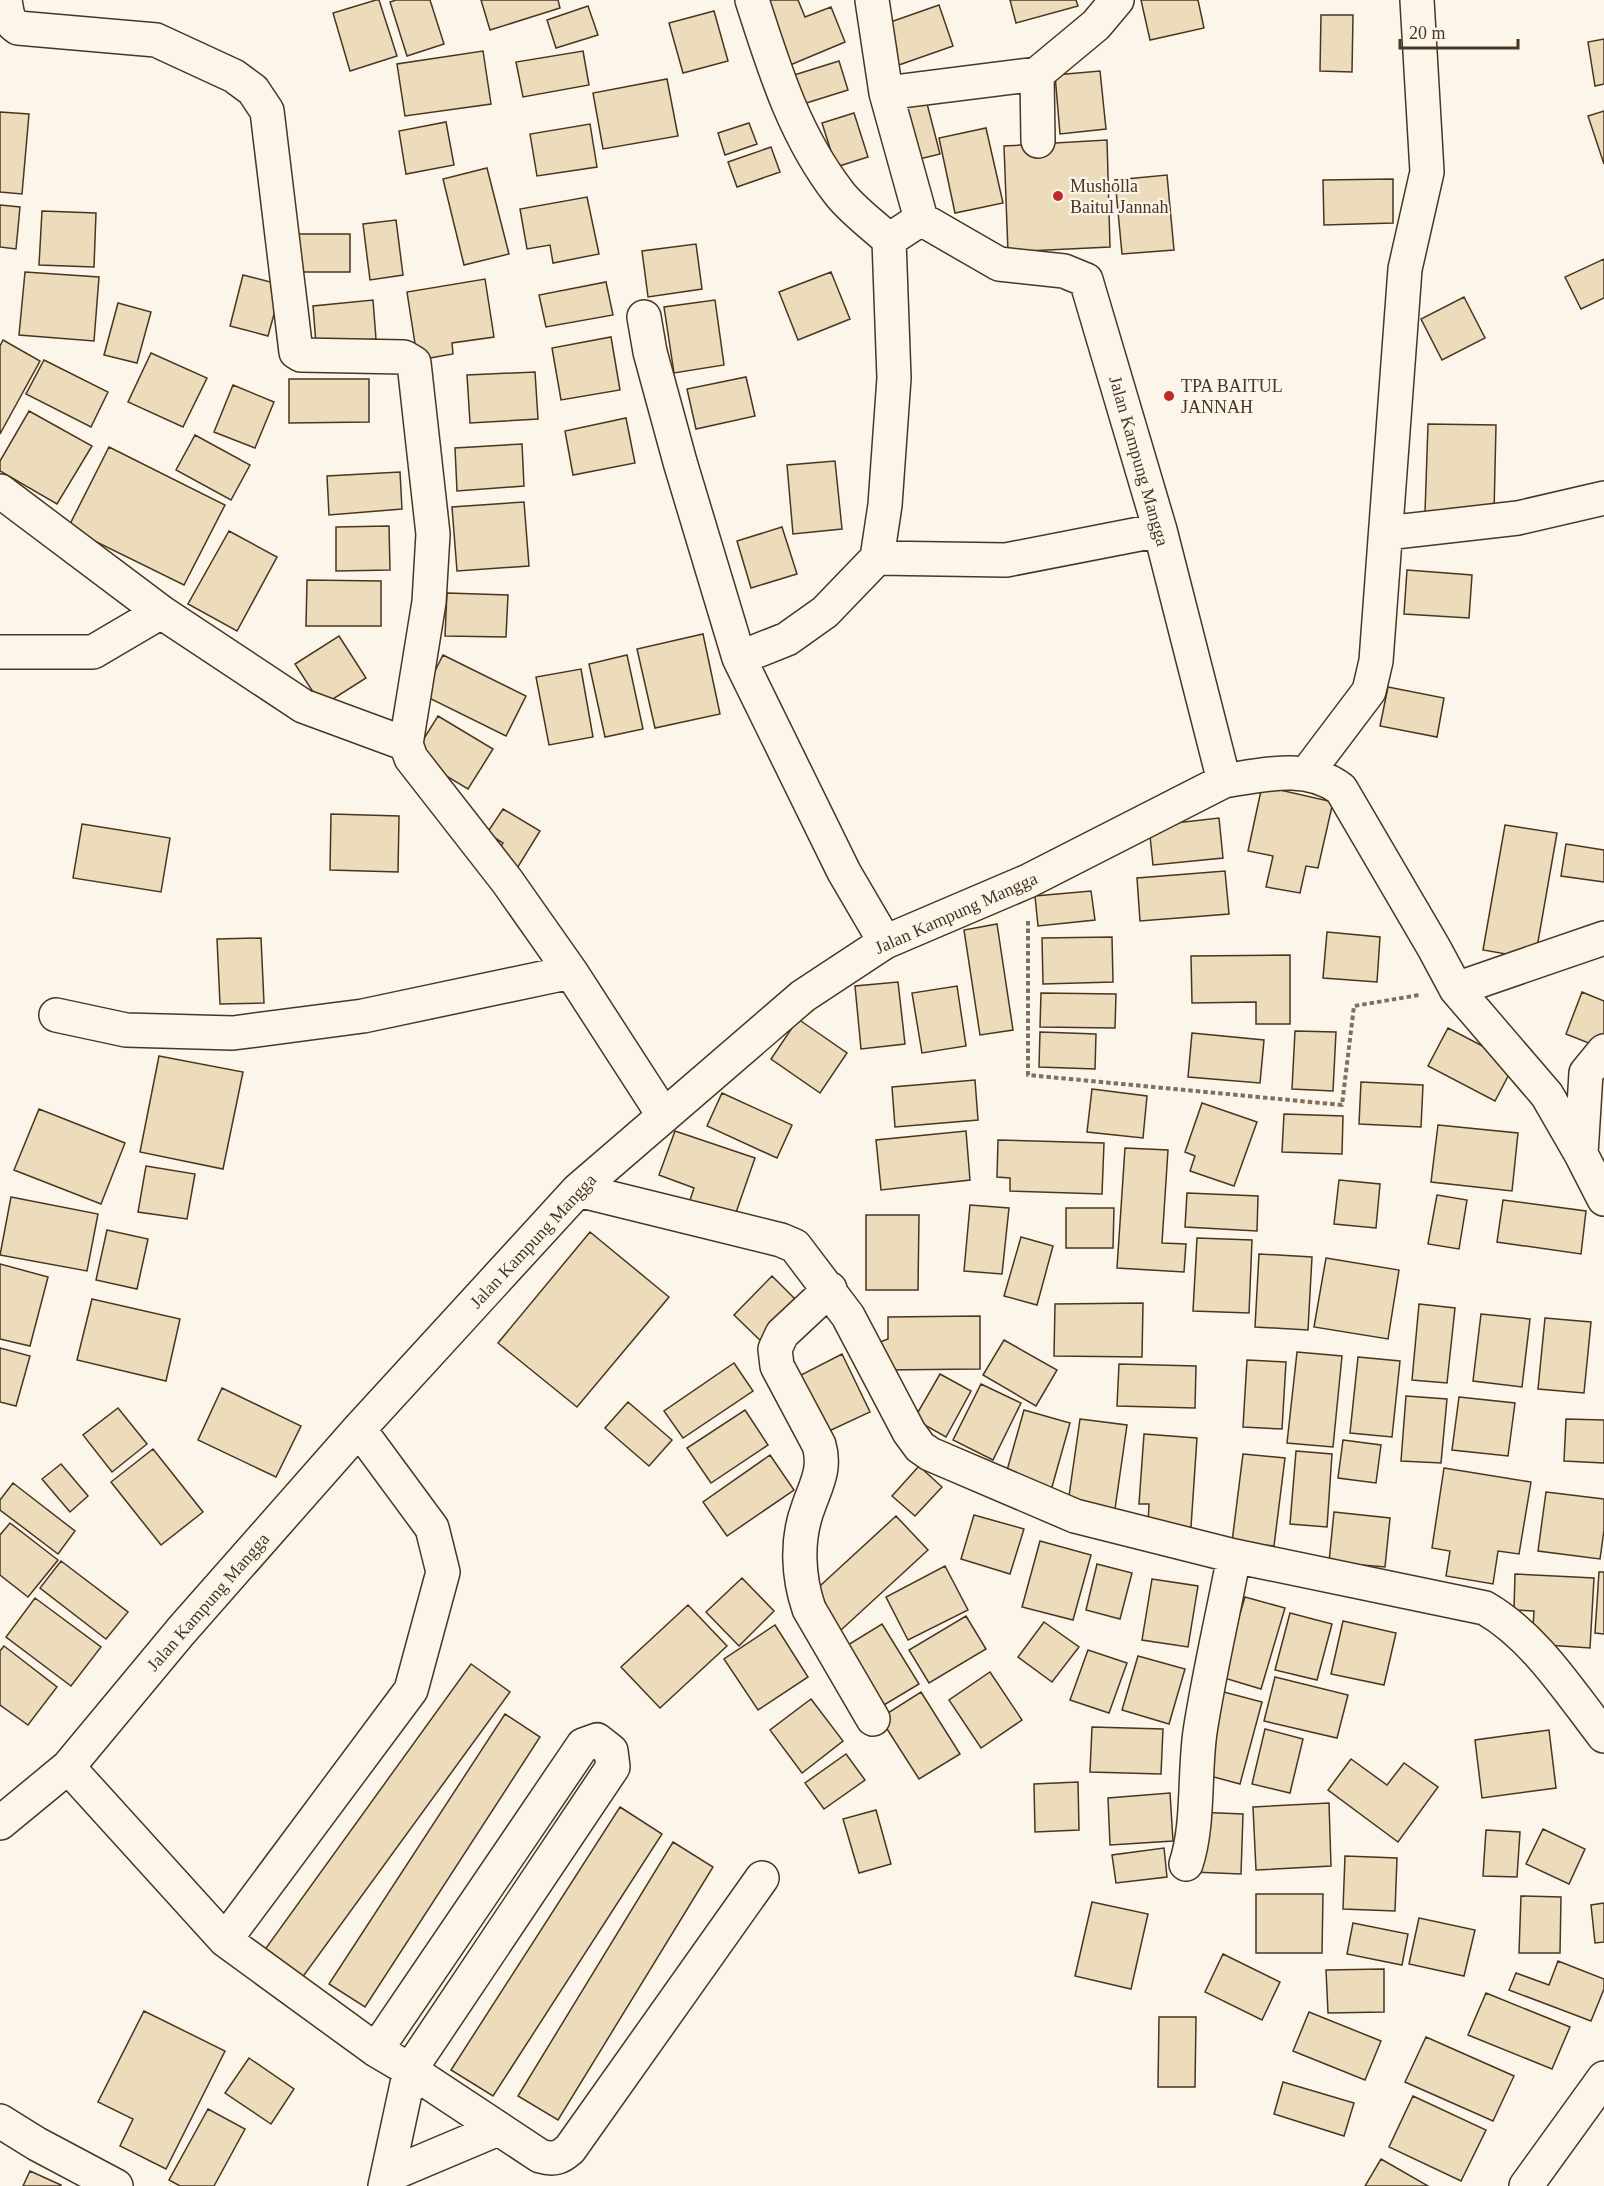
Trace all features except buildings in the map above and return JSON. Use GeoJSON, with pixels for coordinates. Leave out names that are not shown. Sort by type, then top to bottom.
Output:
{"type":"FeatureCollection","features":[{"type":"Feature","properties":{"kind":"street"},"geometry":{"type":"LineString","coordinates":[[5,0],[8,18],[11,24],[18,28],[156,40],[234,76],[253,90],[267,111],[296,352],[301,355],[404,357],[414,363],[417,374],[433,534],[429,602],[406,744],[411,758],[507,881],[571,972],[664,1116]]}},
{"type":"Feature","properties":{"kind":"street"},"geometry":{"type":"LineString","coordinates":[[739,658],[787,639],[825,612],[877,558],[885,505],[894,378],[889,240],[840,194],[804,141],[774,70],[752,0]]}},
{"type":"Feature","properties":{"kind":"street"},"geometry":{"type":"LineString","coordinates":[[872,0],[886,93],[921,219],[889,240]]}},
{"type":"Feature","properties":{"kind":"street"},"geometry":{"type":"LineString","coordinates":[[886,93],[1037,74],[1096,26],[1117,0]]}},
{"type":"Feature","properties":{"kind":"street"},"geometry":{"type":"LineString","coordinates":[[1307,773],[1369,691],[1376,661],[1405,269],[1427,172],[1417,0]]}},
{"type":"Feature","properties":{"kind":"street"},"geometry":{"type":"LineString","coordinates":[[1037,74],[1038,141]]}},
{"type":"Feature","properties":{"kind":"street","name":"Jalan Kampung Mangga"},"geometry":{"type":"LineString","coordinates":[[0,1823],[68,1767],[181,1631],[359,1429],[578,1190],[803,996],[885,942],[1028,881],[1224,781],[1160,530],[1086,280],[1064,271],[999,264],[921,219]]}},
{"type":"Feature","properties":{"kind":"street"},"geometry":{"type":"LineString","coordinates":[[644,317],[650,352],[680,462],[739,658],[844,872],[885,942]]}},
{"type":"Feature","properties":{"kind":"street"},"geometry":{"type":"LineString","coordinates":[[0,491],[161,612],[303,706],[406,744]]}},
{"type":"Feature","properties":{"kind":"street"},"geometry":{"type":"LineString","coordinates":[[1386,533],[1518,518],[1604,498]]}},
{"type":"Feature","properties":{"kind":"street"},"geometry":{"type":"LineString","coordinates":[[877,558],[1006,560],[1160,530]]}},
{"type":"Feature","properties":{"kind":"street"},"geometry":{"type":"LineString","coordinates":[[0,652],[93,652],[161,612]]}},
{"type":"Feature","properties":{"kind":"street"},"geometry":{"type":"LineString","coordinates":[[1224,781],[1272,774],[1307,773],[1331,782],[1341,789],[1434,948],[1455,989],[1547,1095],[1604,1199]]}},
{"type":"Feature","properties":{"kind":"street"},"geometry":{"type":"LineString","coordinates":[[1455,989],[1604,939]]}},
{"type":"Feature","properties":{"kind":"street"},"geometry":{"type":"LineString","coordinates":[[56,1015],[126,1030],[233,1033],[363,1016],[571,972]]}},
{"type":"Feature","properties":{"kind":"street"},"geometry":{"type":"LineString","coordinates":[[1581,1154],[1587,1073],[1604,1052]]}},
{"type":"Feature","properties":{"kind":"street"},"geometry":{"type":"LineString","coordinates":[[578,1190],[782,1240],[795,1246],[830,1289],[848,1316],[909,1432],[920,1447],[930,1454],[1075,1516],[1234,1556],[1485,1608],[1502,1618],[1539,1654],[1604,1736]]}},
{"type":"Feature","properties":{"kind":"street"},"geometry":{"type":"LineString","coordinates":[[830,1289],[782,1334],[775,1349],[777,1366],[819,1445],[823,1458],[814,1494],[807,1508],[799,1546],[803,1590],[809,1610],[873,1719]]}},
{"type":"Feature","properties":{"kind":"street"},"geometry":{"type":"LineString","coordinates":[[225,1940],[411,1690],[443,1572],[432,1528],[359,1429]]}},
{"type":"Feature","properties":{"kind":"street"},"geometry":{"type":"LineString","coordinates":[[1186,1864],[1192,1847],[1195,1777],[1200,1732],[1234,1556]]}},
{"type":"Feature","properties":{"kind":"street"},"geometry":{"type":"LineString","coordinates":[[376,2050],[583,1745],[597,1740],[611,1751],[613,1767],[410,2070],[387,2181]]}},
{"type":"Feature","properties":{"kind":"street"},"geometry":{"type":"LineString","coordinates":[[68,1767],[225,1940],[376,2050],[540,2156],[550,2159],[558,2158],[570,2149],[762,1878]]}},
{"type":"Feature","properties":{"kind":"street"},"geometry":{"type":"LineString","coordinates":[[1526,2186],[1604,2078]]}},
{"type":"Feature","properties":{"kind":"street"},"geometry":{"type":"LineString","coordinates":[[0,2121],[37,2144],[116,2186]]}},
{"type":"Feature","properties":{"kind":"street"},"geometry":{"type":"LineString","coordinates":[[387,2181],[498,2128]]}},
{"type":"Feature","properties":{"kind":"path"},"geometry":{"type":"LineString","coordinates":[[1028,881],[1028,1075],[1342,1105],[1354,1006],[1455,989]]}},
{"type":"Feature","properties":{"kind":"place","name":"Musholla Baitul Jannah"},"geometry":{"type":"Point","coordinates":[1058,196]}},
{"type":"Feature","properties":{"kind":"place","name":"TPA BAITUL JANNAH"},"geometry":{"type":"Point","coordinates":[1169,396]}}]}
